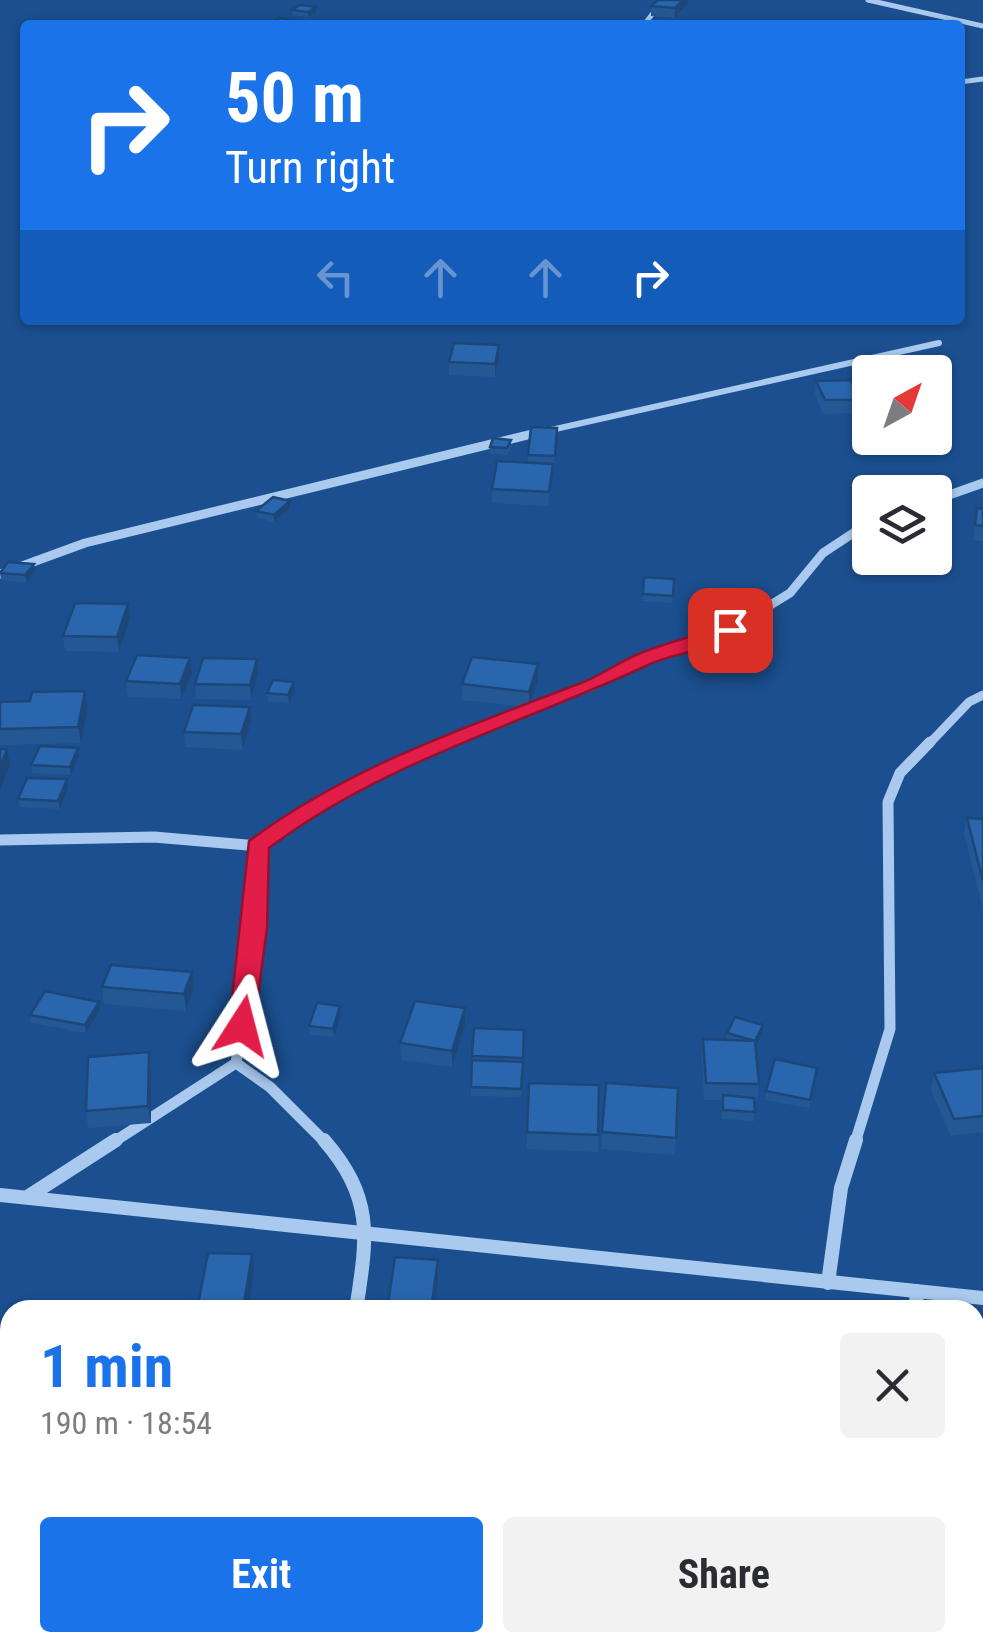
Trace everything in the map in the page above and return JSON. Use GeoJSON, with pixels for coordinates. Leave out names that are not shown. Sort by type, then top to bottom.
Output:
{"type":"FeatureCollection","features":[{"type":"Feature","properties":{"kind":"street"},"geometry":{"type":"LineString","coordinates":[[648,20],[663,0]]}},
{"type":"Feature","properties":{"kind":"street"},"geometry":{"type":"LineString","coordinates":[[868,0],[956,20]]}},
{"type":"Feature","properties":{"kind":"street"},"geometry":{"type":"LineString","coordinates":[[0,574],[85,543],[362,472],[939,343]]}},
{"type":"Feature","properties":{"kind":"street"},"geometry":{"type":"LineString","coordinates":[[952,494],[983,483]]}},
{"type":"Feature","properties":{"kind":"street"},"geometry":{"type":"LineString","coordinates":[[0,840],[154,837],[258,846],[306,809],[391,768],[522,710],[592,686],[644,659],[730,630],[790,593],[823,553],[852,534]]}},
{"type":"Feature","properties":{"kind":"street"},"geometry":{"type":"LineString","coordinates":[[828,1282],[842,1188],[890,1029],[888,802],[900,773],[969,702],[983,694]]}},
{"type":"Feature","properties":{"kind":"street"},"geometry":{"type":"LineString","coordinates":[[28,1196],[236,1063],[253,953],[258,846]]}},
{"type":"Feature","properties":{"kind":"street"},"geometry":{"type":"LineString","coordinates":[[236,1063],[266,1079],[331,1148],[362,1200],[365,1232],[357,1300]]}},
{"type":"Feature","properties":{"kind":"street"},"geometry":{"type":"LineString","coordinates":[[0,1195],[983,1298]]}},
{"type":"Feature","properties":{"kind":"street"},"geometry":{"type":"LineString","coordinates":[[916,1291],[916,1300]]}},
{"type":"Feature","properties":{"kind":"building"},"geometry":{"type":"Polygon","coordinates":[[[658,0],[683,0],[675,8],[651,6],[658,0]]]}},
{"type":"Feature","properties":{"kind":"building"},"geometry":{"type":"Polygon","coordinates":[[[300,5],[316,7],[308,12],[292,10],[300,5]]]}},
{"type":"Feature","properties":{"kind":"building"},"geometry":{"type":"Polygon","coordinates":[[[454,343],[499,345],[495,364],[449,362],[454,343]]]}},
{"type":"Feature","properties":{"kind":"building"},"geometry":{"type":"Polygon","coordinates":[[[851,380],[852,400],[825,400],[816,381],[851,380]]]}},
{"type":"Feature","properties":{"kind":"building"},"geometry":{"type":"Polygon","coordinates":[[[531,427],[557,428],[555,456],[528,455],[531,427]]]}},
{"type":"Feature","properties":{"kind":"building"},"geometry":{"type":"Polygon","coordinates":[[[493,438],[511,440],[507,448],[490,447],[493,438]]]}},
{"type":"Feature","properties":{"kind":"building"},"geometry":{"type":"Polygon","coordinates":[[[497,461],[553,464],[549,492],[492,489],[497,461]]]}},
{"type":"Feature","properties":{"kind":"building"},"geometry":{"type":"Polygon","coordinates":[[[273,497],[290,501],[274,515],[256,511],[273,497]]]}},
{"type":"Feature","properties":{"kind":"building"},"geometry":{"type":"Polygon","coordinates":[[[977,508],[983,509],[983,526],[975,525],[977,508]]]}},
{"type":"Feature","properties":{"kind":"building"},"geometry":{"type":"Polygon","coordinates":[[[8,562],[34,564],[25,575],[0,573],[8,562]]]}},
{"type":"Feature","properties":{"kind":"building"},"geometry":{"type":"Polygon","coordinates":[[[644,577],[674,579],[673,596],[643,594],[644,577]]]}},
{"type":"Feature","properties":{"kind":"building"},"geometry":{"type":"Polygon","coordinates":[[[75,603],[128,604],[117,637],[63,636],[75,603]]]}},
{"type":"Feature","properties":{"kind":"building"},"geometry":{"type":"Polygon","coordinates":[[[137,655],[190,658],[180,684],[126,681],[137,655]]]}},
{"type":"Feature","properties":{"kind":"building"},"geometry":{"type":"Polygon","coordinates":[[[472,657],[538,664],[529,692],[462,684],[472,657]]]}},
{"type":"Feature","properties":{"kind":"building"},"geometry":{"type":"Polygon","coordinates":[[[203,658],[257,659],[250,685],[195,684],[203,658]]]}},
{"type":"Feature","properties":{"kind":"building"},"geometry":{"type":"Polygon","coordinates":[[[273,680],[294,682],[288,695],[267,693],[273,680]]]}},
{"type":"Feature","properties":{"kind":"building"},"geometry":{"type":"Polygon","coordinates":[[[85,691],[78,727],[0,729],[0,702],[30,701],[32,692],[85,691]]]}},
{"type":"Feature","properties":{"kind":"building"},"geometry":{"type":"Polygon","coordinates":[[[193,705],[250,707],[241,734],[184,732],[193,705]]]}},
{"type":"Feature","properties":{"kind":"building"},"geometry":{"type":"Polygon","coordinates":[[[40,746],[78,748],[70,767],[31,765],[40,746]]]}},
{"type":"Feature","properties":{"kind":"building"},"geometry":{"type":"Polygon","coordinates":[[[0,749],[7,749],[0,768],[0,749]]]}},
{"type":"Feature","properties":{"kind":"building"},"geometry":{"type":"Polygon","coordinates":[[[27,778],[67,779],[58,801],[18,799],[27,778]]]}},
{"type":"Feature","properties":{"kind":"building"},"geometry":{"type":"Polygon","coordinates":[[[967,818],[983,819],[983,881],[967,818]]]}},
{"type":"Feature","properties":{"kind":"building"},"geometry":{"type":"Polygon","coordinates":[[[111,965],[192,972],[184,994],[102,987],[111,965]]]}},
{"type":"Feature","properties":{"kind":"building"},"geometry":{"type":"Polygon","coordinates":[[[45,991],[99,1002],[85,1025],[30,1015],[45,991]]]}},
{"type":"Feature","properties":{"kind":"building"},"geometry":{"type":"Polygon","coordinates":[[[415,1001],[465,1008],[452,1051],[400,1043],[415,1001]]]}},
{"type":"Feature","properties":{"kind":"building"},"geometry":{"type":"Polygon","coordinates":[[[317,1003],[340,1006],[333,1029],[309,1026],[317,1003]]]}},
{"type":"Feature","properties":{"kind":"building"},"geometry":{"type":"Polygon","coordinates":[[[735,1017],[763,1025],[755,1041],[727,1033],[735,1017]]]}},
{"type":"Feature","properties":{"kind":"building"},"geometry":{"type":"Polygon","coordinates":[[[474,1028],[524,1030],[523,1058],[472,1056],[474,1028]]]}},
{"type":"Feature","properties":{"kind":"building"},"geometry":{"type":"Polygon","coordinates":[[[703,1039],[755,1041],[759,1084],[706,1083],[703,1039]]]}},
{"type":"Feature","properties":{"kind":"building"},"geometry":{"type":"Polygon","coordinates":[[[149,1052],[148,1106],[86,1111],[88,1057],[149,1052]]]}},
{"type":"Feature","properties":{"kind":"building"},"geometry":{"type":"Polygon","coordinates":[[[775,1059],[817,1068],[810,1100],[766,1091],[775,1059]]]}},
{"type":"Feature","properties":{"kind":"building"},"geometry":{"type":"Polygon","coordinates":[[[472,1060],[523,1062],[521,1089],[471,1087],[472,1060]]]}},
{"type":"Feature","properties":{"kind":"building"},"geometry":{"type":"Polygon","coordinates":[[[983,1068],[983,1116],[954,1119],[934,1073],[983,1068]]]}},
{"type":"Feature","properties":{"kind":"building"},"geometry":{"type":"Polygon","coordinates":[[[529,1083],[599,1085],[598,1135],[527,1132],[529,1083]]]}},
{"type":"Feature","properties":{"kind":"building"},"geometry":{"type":"Polygon","coordinates":[[[606,1083],[678,1088],[676,1138],[602,1132],[606,1083]]]}},
{"type":"Feature","properties":{"kind":"building"},"geometry":{"type":"Polygon","coordinates":[[[723,1095],[754,1098],[755,1112],[723,1110],[723,1095]]]}},
{"type":"Feature","properties":{"kind":"building"},"geometry":{"type":"Polygon","coordinates":[[[208,1253],[252,1254],[245,1300],[199,1300],[208,1253]]]}},
{"type":"Feature","properties":{"kind":"building"},"geometry":{"type":"Polygon","coordinates":[[[395,1257],[438,1260],[432,1300],[389,1300],[395,1257]]]}},
{"type":"Feature","properties":{"kind":"route"},"geometry":{"type":"LineString","coordinates":[[242,1026],[253,953],[258,846],[306,809],[391,768],[522,710],[592,686],[644,659],[730,630]]}}]}
